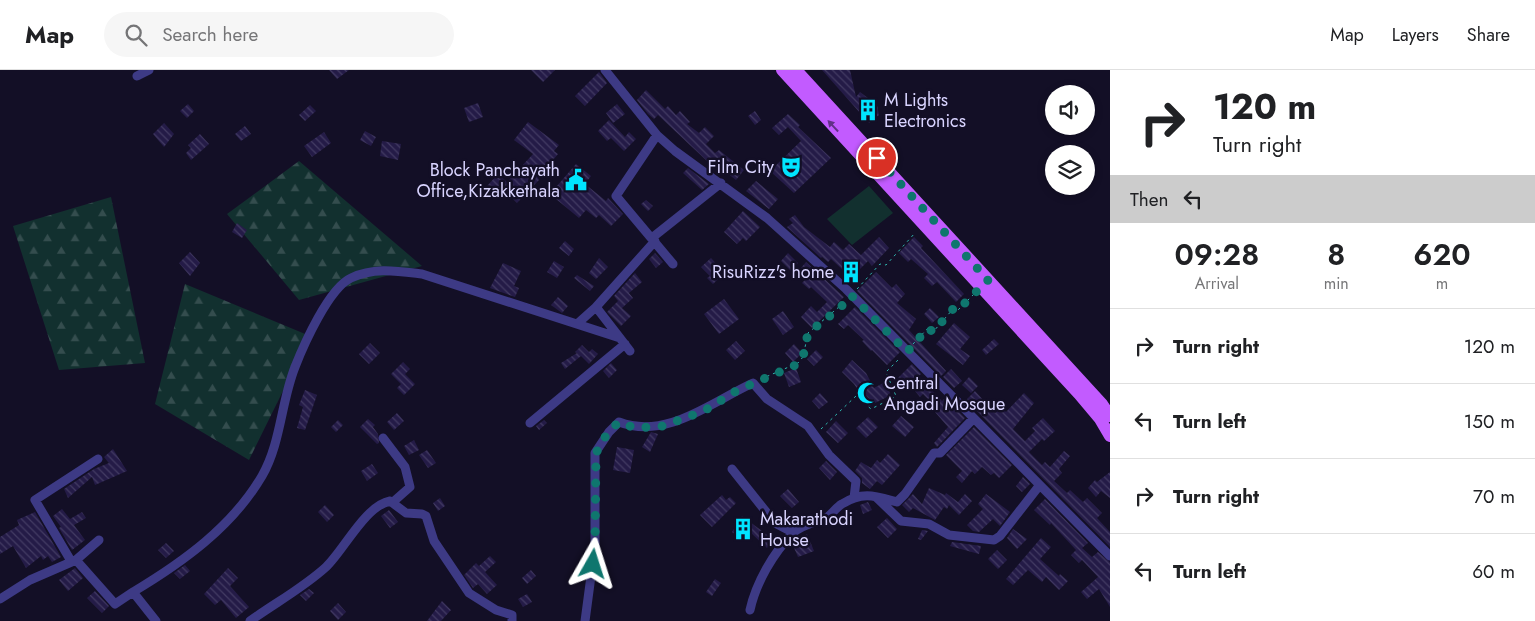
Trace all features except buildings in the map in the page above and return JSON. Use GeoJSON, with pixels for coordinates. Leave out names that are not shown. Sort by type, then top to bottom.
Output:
{"type":"FeatureCollection","features":[{"type":"Feature","properties":{"kind":"main road"},"geometry":{"type":"LineString","coordinates":[[782,70],[1079,394],[1100,419],[1110,436]]}},
{"type":"Feature","properties":{"kind":"main road"},"geometry":{"type":"LineString","coordinates":[[796,70],[1102,404],[1110,416]]}},
{"type":"Feature","properties":{"kind":"street"},"geometry":{"type":"LineString","coordinates":[[137,76],[149,70]]}},
{"type":"Feature","properties":{"kind":"street"},"geometry":{"type":"LineString","coordinates":[[605,70],[657,135],[675,151],[767,218],[851,295],[1110,556]]}},
{"type":"Feature","properties":{"kind":"street"},"geometry":{"type":"LineString","coordinates":[[657,135],[616,196],[673,264]]}},
{"type":"Feature","properties":{"kind":"street"},"geometry":{"type":"LineString","coordinates":[[577,324],[596,307],[654,239],[721,183]]}},
{"type":"Feature","properties":{"kind":"street"},"geometry":{"type":"LineString","coordinates":[[98,459],[35,500],[74,560],[115,604],[171,570],[198,548],[236,512],[251,492],[263,474],[278,434],[295,367],[327,302],[349,278],[371,271],[393,270],[422,274],[577,324],[625,344]]}},
{"type":"Feature","properties":{"kind":"street"},"geometry":{"type":"LineString","coordinates":[[596,307],[625,344]]}},
{"type":"Feature","properties":{"kind":"street"},"geometry":{"type":"LineString","coordinates":[[530,423],[625,344]]}},
{"type":"Feature","properties":{"kind":"street"},"geometry":{"type":"LineString","coordinates":[[585,621],[595,546],[596,453],[608,432],[619,422],[635,428],[663,426],[704,411],[736,391],[754,383],[767,399],[808,426],[814,437],[856,481],[854,498]]}},
{"type":"Feature","properties":{"kind":"street"},"geometry":{"type":"LineString","coordinates":[[750,610],[754,593],[768,568],[794,533],[809,523],[826,518],[841,505],[854,498],[874,495],[897,502],[906,494],[934,454],[940,453],[972,419]]}},
{"type":"Feature","properties":{"kind":"street"},"geometry":{"type":"LineString","coordinates":[[383,438],[405,467],[410,487],[394,502]]}},
{"type":"Feature","properties":{"kind":"street"},"geometry":{"type":"LineString","coordinates":[[732,469],[774,523],[794,533]]}},
{"type":"Feature","properties":{"kind":"street"},"geometry":{"type":"LineString","coordinates":[[874,495],[901,521],[929,524],[949,535],[994,540],[1000,536],[1039,486]]}},
{"type":"Feature","properties":{"kind":"street"},"geometry":{"type":"LineString","coordinates":[[250,621],[289,595],[327,566],[366,518],[387,501],[394,502],[406,513],[426,516],[434,541],[469,593],[496,610],[506,611],[512,615],[512,621]]}},
{"type":"Feature","properties":{"kind":"street"},"geometry":{"type":"LineString","coordinates":[[0,599],[30,580],[74,560],[100,540]]}},
{"type":"Feature","properties":{"kind":"street"},"geometry":{"type":"LineString","coordinates":[[134,592],[156,621]]}},
{"type":"Feature","properties":{"kind":"path"},"geometry":{"type":"LineString","coordinates":[[754,383],[798,364],[803,357],[808,333],[840,308],[880,264],[886,265],[924,225]]}},
{"type":"Feature","properties":{"kind":"path"},"geometry":{"type":"LineString","coordinates":[[814,437],[856,396],[871,409],[896,396],[886,372],[928,328],[933,332],[953,309],[957,311],[981,287]]}},
{"type":"Feature","properties":{"kind":"green space"},"geometry":{"type":"Polygon","coordinates":[[[299,161],[422,266],[299,300],[227,214],[299,161]]]}},
{"type":"Feature","properties":{"kind":"green space"},"geometry":{"type":"Polygon","coordinates":[[[869,186],[893,213],[852,245],[827,219],[869,186]]]}},
{"type":"Feature","properties":{"kind":"green space"},"geometry":{"type":"Polygon","coordinates":[[[111,197],[145,363],[59,370],[13,226],[111,197]]]}},
{"type":"Feature","properties":{"kind":"green space"},"geometry":{"type":"Polygon","coordinates":[[[185,284],[310,336],[249,460],[155,404],[185,284]]]}},
{"type":"Feature","properties":{"kind":"place","name":"M Lights Electronics"},"geometry":{"type":"Point","coordinates":[868,110]}},
{"type":"Feature","properties":{"kind":"place","name":"Film City"},"geometry":{"type":"Point","coordinates":[791,167]}},
{"type":"Feature","properties":{"kind":"place","name":"Block Panchayath Office,Kizakkethala"},"geometry":{"type":"Point","coordinates":[576,180]}},
{"type":"Feature","properties":{"kind":"place","name":"RisuRizz's home"},"geometry":{"type":"Point","coordinates":[851,272]}},
{"type":"Feature","properties":{"kind":"place","name":"Central Angadi Mosque"},"geometry":{"type":"Point","coordinates":[868,393]}},
{"type":"Feature","properties":{"kind":"place","name":"Makarathodi House"},"geometry":{"type":"Point","coordinates":[743,529]}},
{"type":"Feature","properties":{"kind":"route"},"geometry":{"type":"LineString","coordinates":[[593,564],[595,546],[596,453],[608,432],[619,422],[635,428],[663,426],[677,419],[704,411],[736,391],[773,373],[798,364],[802,360],[805,351],[808,333],[840,308],[851,295],[907,352],[928,328],[933,332],[953,309],[957,311],[988,280],[877,158]]}}]}
